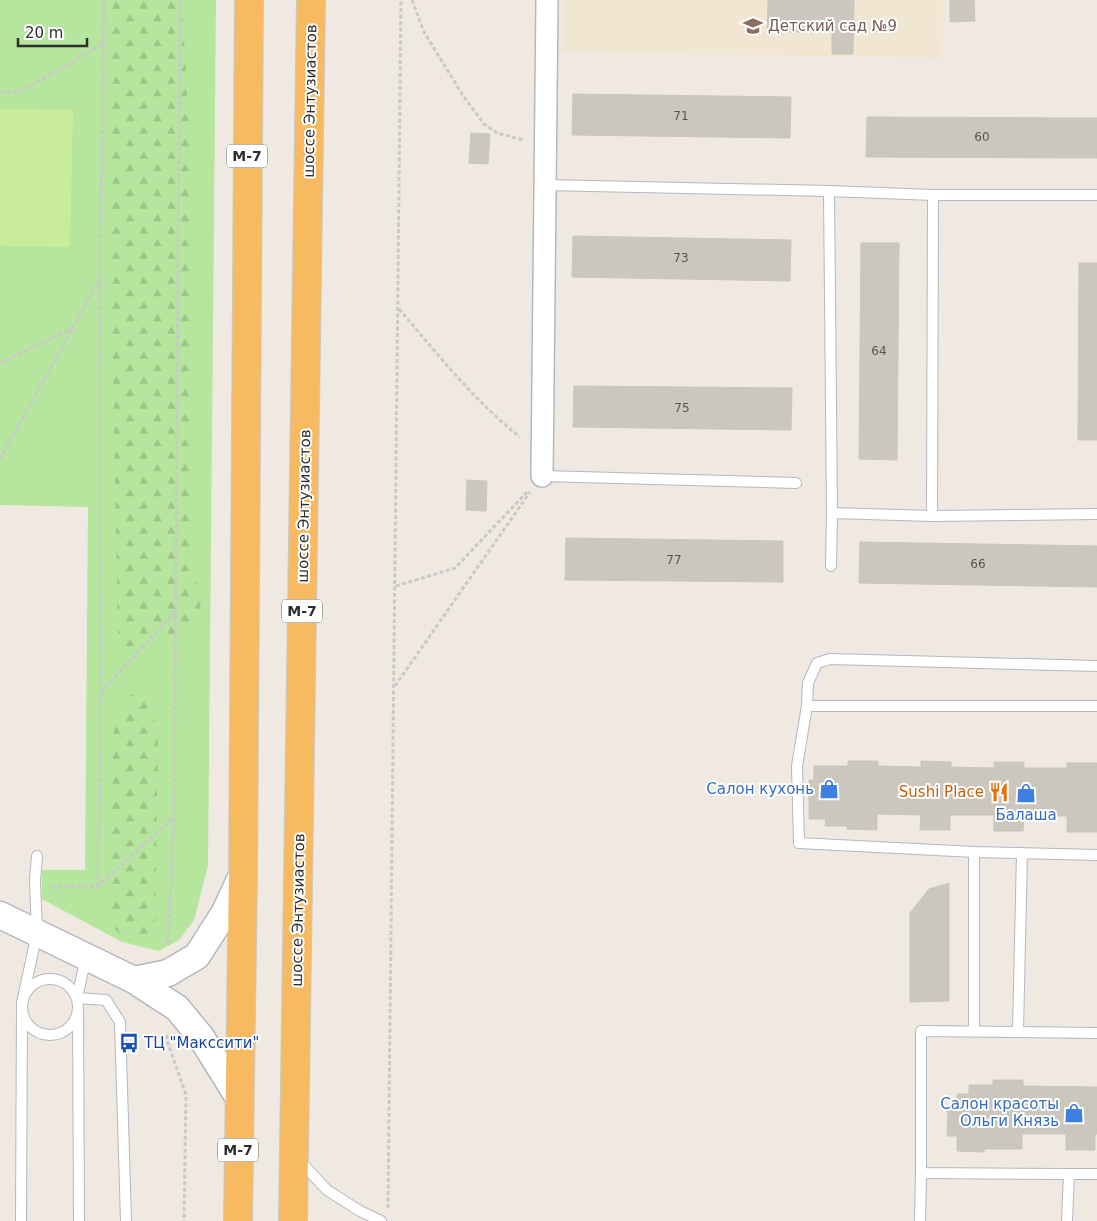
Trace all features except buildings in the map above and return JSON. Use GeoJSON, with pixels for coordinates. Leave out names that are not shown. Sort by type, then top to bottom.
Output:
{"type":"FeatureCollection","features":[{"type":"Feature","properties":{"kind":"highway","name":"М-7"},"geometry":{"type":"LineString","coordinates":[[238,1221],[243,873],[249,0]]}},
{"type":"Feature","properties":{"kind":"highway","name":"шоссе Энтузиастов"},"geometry":{"type":"LineString","coordinates":[[293,1221],[311,0]]}},
{"type":"Feature","properties":{"kind":"street"},"geometry":{"type":"LineString","coordinates":[[542,476],[547,0]]}},
{"type":"Feature","properties":{"kind":"street"},"geometry":{"type":"LineString","coordinates":[[134,980],[168,974],[197,956],[225,912],[243,873]]}},
{"type":"Feature","properties":{"kind":"street"},"geometry":{"type":"LineString","coordinates":[[0,915],[134,980],[177,1008],[201,1037],[239,1098]]}},
{"type":"Feature","properties":{"kind":"lane"},"geometry":{"type":"LineString","coordinates":[[545,185],[934,195],[1097,195]]}},
{"type":"Feature","properties":{"kind":"lane"},"geometry":{"type":"LineString","coordinates":[[829,191],[831,566]]}},
{"type":"Feature","properties":{"kind":"lane"},"geometry":{"type":"LineString","coordinates":[[932,516],[934,195]]}},
{"type":"Feature","properties":{"kind":"lane"},"geometry":{"type":"LineString","coordinates":[[542,476],[796,483]]}},
{"type":"Feature","properties":{"kind":"lane"},"geometry":{"type":"LineString","coordinates":[[832,514],[932,516],[1097,514]]}},
{"type":"Feature","properties":{"kind":"lane"},"geometry":{"type":"LineString","coordinates":[[1097,666],[830,659],[817,663],[808,683],[807,706],[797,766],[799,843],[974,852],[1097,855]]}},
{"type":"Feature","properties":{"kind":"lane"},"geometry":{"type":"LineString","coordinates":[[807,706],[1097,706]]}},
{"type":"Feature","properties":{"kind":"lane"},"geometry":{"type":"LineString","coordinates":[[974,852],[974,1031]]}},
{"type":"Feature","properties":{"kind":"lane"},"geometry":{"type":"LineString","coordinates":[[1018,1032],[1022,853]]}},
{"type":"Feature","properties":{"kind":"lane"},"geometry":{"type":"LineString","coordinates":[[21,1221],[22,1003],[37,933],[37,856]]}},
{"type":"Feature","properties":{"kind":"lane"},"geometry":{"type":"LineString","coordinates":[[79,1221],[78,1003],[71,988],[63,982],[52,979],[41,980],[32,986],[22,1003],[24,1016],[30,1026],[38,1032],[49,1035],[60,1034],[69,1028],[76,1019],[78,1003],[86,956]]}},
{"type":"Feature","properties":{"kind":"lane"},"geometry":{"type":"LineString","coordinates":[[78,1003],[106,1000],[120,1022],[126,1221]]}},
{"type":"Feature","properties":{"kind":"lane"},"geometry":{"type":"LineString","coordinates":[[920,1221],[921,1030],[1097,1033]]}},
{"type":"Feature","properties":{"kind":"lane"},"geometry":{"type":"LineString","coordinates":[[294,1154],[327,1190],[360,1211],[381,1221]]}},
{"type":"Feature","properties":{"kind":"lane"},"geometry":{"type":"LineString","coordinates":[[920,1173],[1097,1174]]}},
{"type":"Feature","properties":{"kind":"lane"},"geometry":{"type":"LineString","coordinates":[[1067,1221],[1069,1174]]}},
{"type":"Feature","properties":{"kind":"path"},"geometry":{"type":"LineString","coordinates":[[98,886],[100,280],[104,0]]}},
{"type":"Feature","properties":{"kind":"path"},"geometry":{"type":"LineString","coordinates":[[168,946],[174,817],[180,0]]}},
{"type":"Feature","properties":{"kind":"path"},"geometry":{"type":"LineString","coordinates":[[388,1211],[401,0]]}},
{"type":"Feature","properties":{"kind":"path"},"geometry":{"type":"LineString","coordinates":[[412,0],[424,32],[462,94],[484,124],[497,133],[546,146]]}},
{"type":"Feature","properties":{"kind":"path"},"geometry":{"type":"LineString","coordinates":[[0,92],[19,92],[103,43]]}},
{"type":"Feature","properties":{"kind":"path"},"geometry":{"type":"LineString","coordinates":[[0,459],[100,280]]}},
{"type":"Feature","properties":{"kind":"path"},"geometry":{"type":"LineString","coordinates":[[398,309],[444,362],[502,422],[542,454]]}},
{"type":"Feature","properties":{"kind":"path"},"geometry":{"type":"LineString","coordinates":[[0,363],[75,327]]}},
{"type":"Feature","properties":{"kind":"path"},"geometry":{"type":"LineString","coordinates":[[396,586],[454,568],[542,476]]}},
{"type":"Feature","properties":{"kind":"path"},"geometry":{"type":"LineString","coordinates":[[394,687],[542,476]]}},
{"type":"Feature","properties":{"kind":"path"},"geometry":{"type":"LineString","coordinates":[[100,692],[176,612]]}},
{"type":"Feature","properties":{"kind":"path"},"geometry":{"type":"LineString","coordinates":[[36,887],[98,886],[174,817]]}},
{"type":"Feature","properties":{"kind":"path"},"geometry":{"type":"LineString","coordinates":[[167,1033],[167,1040],[186,1095],[184,1221]]}},
{"type":"Feature","properties":{"kind":"shaded area","name":"Детский сад №9"},"geometry":{"type":"Polygon","coordinates":[[[563,0],[943,0],[942,58],[562,52],[563,0]]]}},
{"type":"Feature","properties":{"kind":"green space"},"geometry":{"type":"Polygon","coordinates":[[[0,0],[216,0],[208,866],[194,920],[179,940],[159,951],[122,942],[42,899],[42,870],[85,870],[88,507],[0,505],[0,0]]]}},
{"type":"Feature","properties":{"kind":"green space"},"geometry":{"type":"Polygon","coordinates":[[[113,0],[182,0],[195,245],[192,562],[201,604],[193,630],[159,637],[133,650],[118,641],[109,147],[113,0]]]}},
{"type":"Feature","properties":{"kind":"green space"},"geometry":{"type":"Polygon","coordinates":[[[0,109],[73,110],[70,247],[0,246],[0,109]]]}},
{"type":"Feature","properties":{"kind":"green space"},"geometry":{"type":"Polygon","coordinates":[[[136,690],[148,699],[158,729],[155,943],[126,940],[106,921],[114,731],[126,701],[136,690]]]}},
{"type":"Feature","properties":{"kind":"place","name":"Детский сад №9"},"geometry":{"type":"Point","coordinates":[753,26]}},
{"type":"Feature","properties":{"kind":"place","name":"Салон кухонь"},"geometry":{"type":"Point","coordinates":[829,789]}},
{"type":"Feature","properties":{"kind":"place","name":"Sushi Place"},"geometry":{"type":"Point","coordinates":[999,792]}},
{"type":"Feature","properties":{"kind":"place","name":"Балаша"},"geometry":{"type":"Point","coordinates":[1026,793]}},
{"type":"Feature","properties":{"kind":"place","name":"ТЦ \"Макссити\""},"geometry":{"type":"Point","coordinates":[129,1043]}},
{"type":"Feature","properties":{"kind":"place","name":"Салон красоты Ольги Князь"},"geometry":{"type":"Point","coordinates":[1074,1113]}}]}
